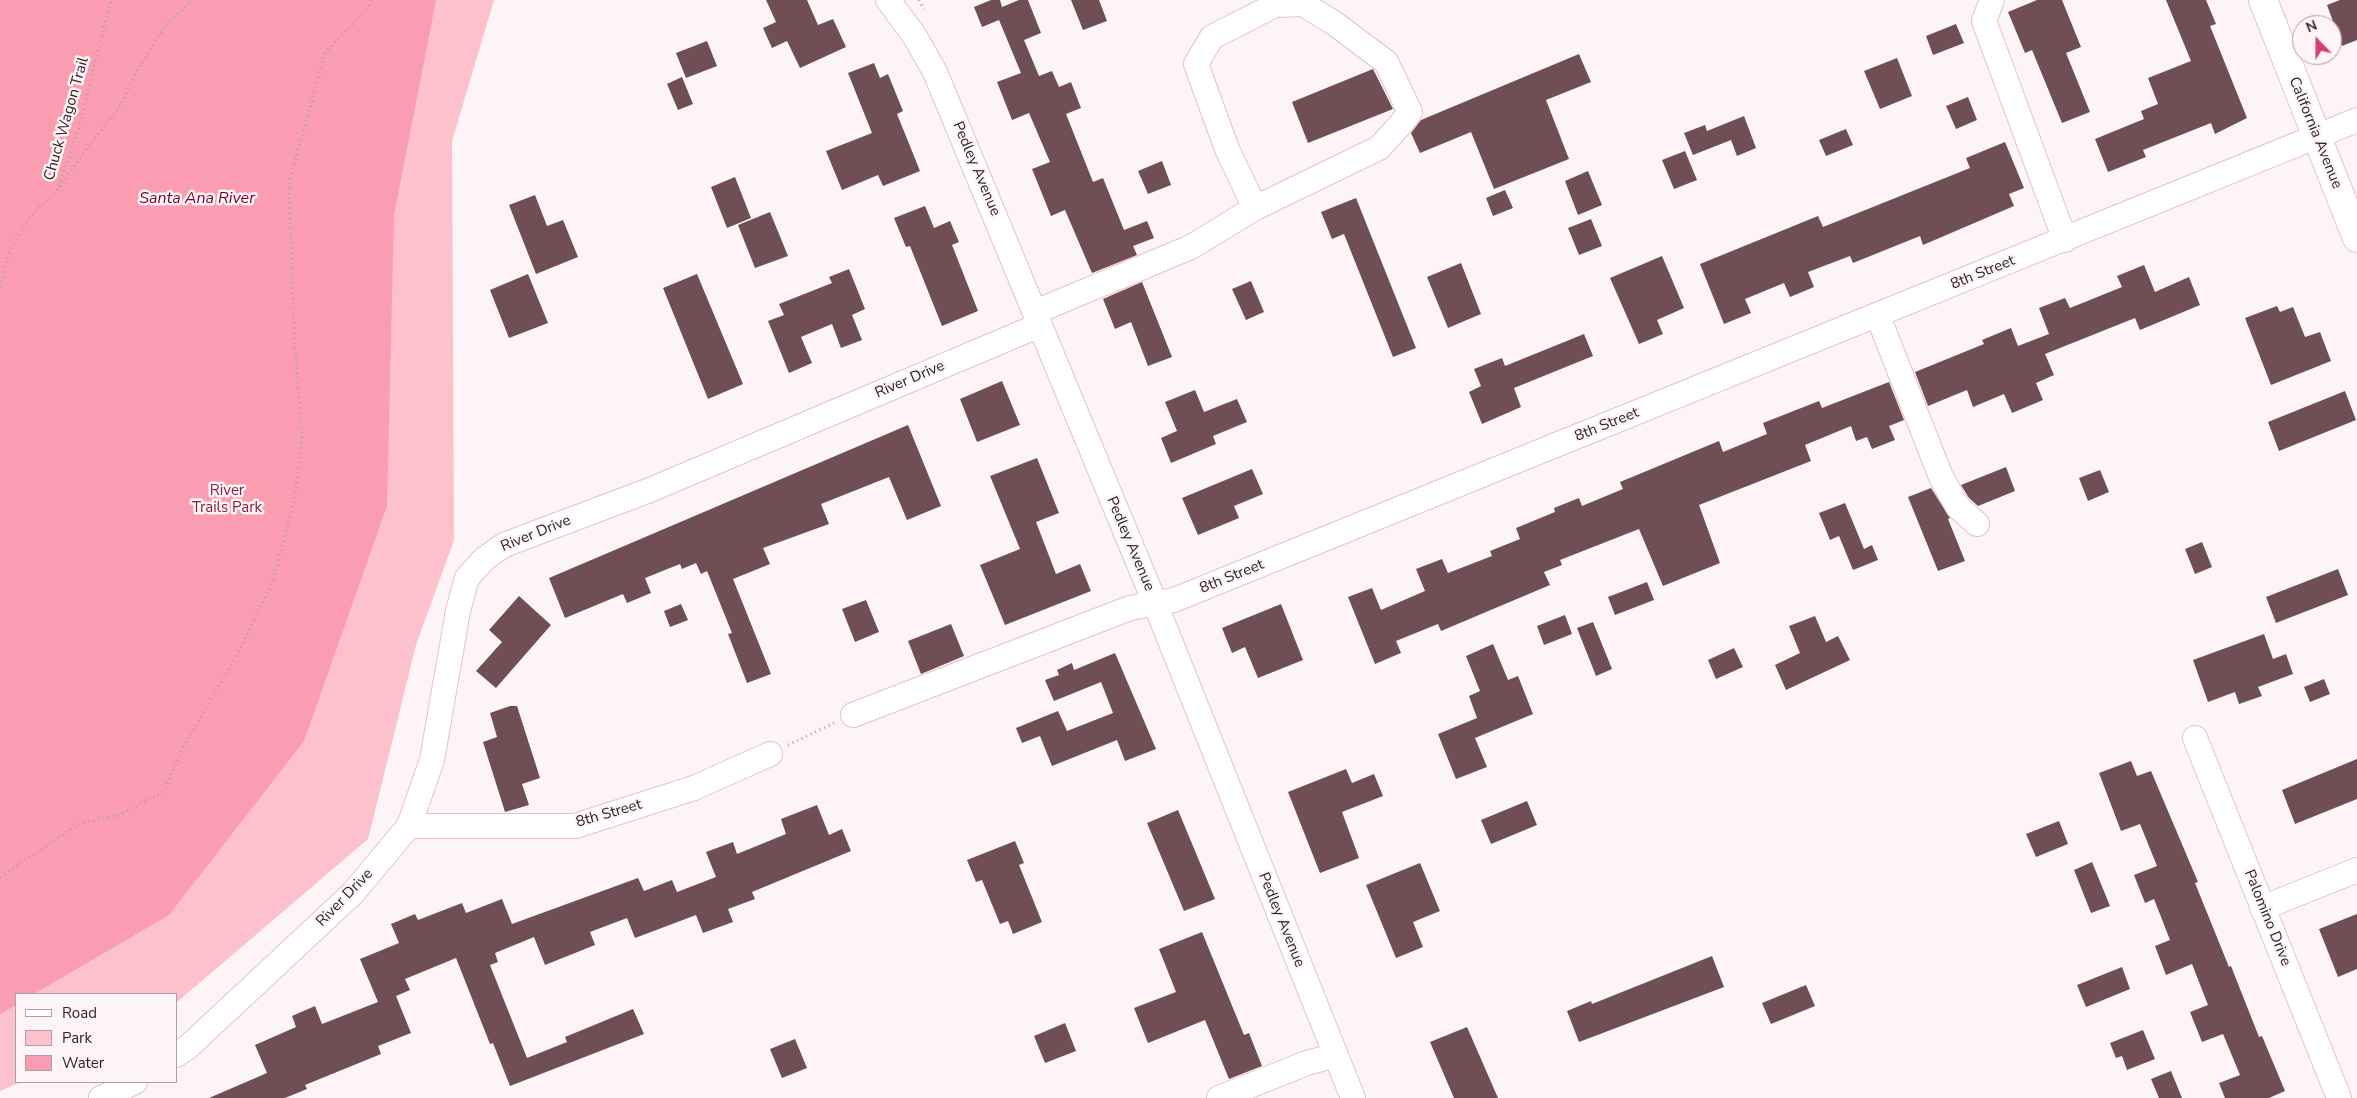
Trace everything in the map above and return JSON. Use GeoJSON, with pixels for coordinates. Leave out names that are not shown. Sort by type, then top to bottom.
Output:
{"type":"FeatureCollection","features":[{"type":"Feature","properties":{"kind":"main road","name":"California Avenue"},"geometry":{"type":"LineString","coordinates":[[2263,0],[2357,238]]}},
{"type":"Feature","properties":{"kind":"street","name":"Pedley Avenue"},"geometry":{"type":"LineString","coordinates":[[888,0],[914,35],[936,72],[1155,603],[1353,1098]]}},
{"type":"Feature","properties":{"kind":"street"},"geometry":{"type":"LineString","coordinates":[[1992,0],[1984,21],[2065,240]]}},
{"type":"Feature","properties":{"kind":"street","name":"River Drive"},"geometry":{"type":"LineString","coordinates":[[178,1054],[195,1041],[352,893],[409,826],[432,760],[458,611],[467,578],[484,559],[504,545],[650,490],[1038,319],[1191,247],[1255,208],[1379,148],[1410,112],[1386,62],[1334,23],[1303,4],[1275,5],[1212,37],[1196,64],[1226,149],[1255,208]]}},
{"type":"Feature","properties":{"kind":"street","name":"8th Street"},"geometry":{"type":"LineString","coordinates":[[853,715],[1130,608],[1174,600],[1878,316],[2357,120]]}},
{"type":"Feature","properties":{"kind":"street"},"geometry":{"type":"LineString","coordinates":[[1878,316],[1947,488],[1958,507],[1977,524]]}},
{"type":"Feature","properties":{"kind":"street","name":"Palomino Drive"},"geometry":{"type":"LineString","coordinates":[[2195,738],[2339,1098]]}},
{"type":"Feature","properties":{"kind":"street","name":"8th Street"},"geometry":{"type":"LineString","coordinates":[[409,826],[575,826],[694,788],[770,754]]}},
{"type":"Feature","properties":{"kind":"street"},"geometry":{"type":"LineString","coordinates":[[2262,908],[2357,870]]}},
{"type":"Feature","properties":{"kind":"street"},"geometry":{"type":"LineString","coordinates":[[1218,1098],[1307,1063],[1336,1055]]}},
{"type":"Feature","properties":{"kind":"street"},"geometry":{"type":"LineString","coordinates":[[101,1098],[132,1083]]}},
{"type":"Feature","properties":{"kind":"path","name":"Chuck Wagon Trail"},"geometry":{"type":"LineString","coordinates":[[0,287],[10,250],[31,216],[57,191],[78,130],[111,0]]}},
{"type":"Feature","properties":{"kind":"path"},"geometry":{"type":"LineString","coordinates":[[57,191],[90,143],[119,109],[137,70],[166,24],[192,0]]}},
{"type":"Feature","properties":{"kind":"path"},"geometry":{"type":"LineString","coordinates":[[0,877],[81,823],[119,815],[164,791],[181,751],[242,646],[274,580],[295,498],[302,438],[294,335],[289,183],[325,53],[368,8],[371,0]]}},
{"type":"Feature","properties":{"kind":"path"},"geometry":{"type":"LineString","coordinates":[[770,754],[814,731],[853,715]]}},
{"type":"Feature","properties":{"kind":"green space","name":"Santa Ana River"},"geometry":{"type":"Polygon","coordinates":[[[0,0],[494,0],[452,141],[454,540],[416,645],[368,839],[178,1001],[178,993],[15,993],[15,1083],[19,1083],[0,1091],[0,0]]]}},
{"type":"Feature","properties":{"kind":"water","name":"Santa Ana River"},"geometry":{"type":"Polygon","coordinates":[[[0,0],[436,0],[394,215],[387,506],[304,741],[169,915],[36,993],[15,993],[15,1006],[0,1014],[0,0]]]}},
{"type":"Feature","properties":{"kind":"building"},"geometry":{"type":"Polygon","coordinates":[[[766,0],[807,0],[818,25],[833,19],[846,47],[800,68],[787,41],[772,48],[763,28],[776,22],[766,0]]]}},
{"type":"Feature","properties":{"kind":"building"},"geometry":{"type":"Polygon","coordinates":[[[991,0],[1000,0],[1002,7],[1019,0],[1028,0],[1041,33],[1024,40],[1039,76],[1052,71],[1059,87],[1071,82],[1081,108],[1066,114],[1093,182],[1103,178],[1124,230],[1147,221],[1154,238],[1133,246],[1137,255],[1092,273],[1065,210],[1051,216],[1032,169],[1050,162],[1029,113],[1012,120],[997,82],[1021,73],[999,20],[982,27],[974,7],[991,0]]]}},
{"type":"Feature","properties":{"kind":"building"},"geometry":{"type":"Polygon","coordinates":[[[1071,0],[1099,0],[1107,21],[1083,30],[1071,0]]]}},
{"type":"Feature","properties":{"kind":"building"},"geometry":{"type":"Polygon","coordinates":[[[2037,0],[2062,0],[2081,47],[2066,53],[2090,112],[2062,123],[2032,50],[2025,53],[2008,12],[2037,0]]]}},
{"type":"Feature","properties":{"kind":"building"},"geometry":{"type":"Polygon","coordinates":[[[2166,0],[2206,0],[2216,24],[2210,26],[2247,118],[2215,134],[2211,123],[2143,150],[2146,157],[2108,172],[2095,139],[2144,119],[2141,111],[2158,104],[2148,78],[2191,61],[2166,0]]]}},
{"type":"Feature","properties":{"kind":"building"},"geometry":{"type":"Polygon","coordinates":[[[2340,0],[2357,0],[2357,40],[2342,46],[2342,15],[2331,15],[2327,5],[2340,0]]]}},
{"type":"Feature","properties":{"kind":"building"},"geometry":{"type":"Polygon","coordinates":[[[1956,24],[1964,43],[1933,55],[1926,36],[1956,24]]]}},
{"type":"Feature","properties":{"kind":"building"},"geometry":{"type":"Polygon","coordinates":[[[707,41],[717,66],[686,78],[676,53],[707,41]]]}},
{"type":"Feature","properties":{"kind":"building"},"geometry":{"type":"Polygon","coordinates":[[[1579,54],[1591,82],[1546,100],[1569,159],[1494,189],[1471,132],[1420,153],[1411,133],[1421,120],[1579,54]]]}},
{"type":"Feature","properties":{"kind":"building"},"geometry":{"type":"Polygon","coordinates":[[[1897,58],[1912,96],[1880,109],[1864,71],[1897,58]]]}},
{"type":"Feature","properties":{"kind":"building"},"geometry":{"type":"Polygon","coordinates":[[[874,63],[880,78],[888,74],[903,111],[897,114],[920,171],[883,186],[878,175],[842,190],[826,151],[872,133],[848,73],[874,63]]]}},
{"type":"Feature","properties":{"kind":"building"},"geometry":{"type":"Polygon","coordinates":[[[1373,69],[1393,109],[1308,143],[1292,102],[1373,69]]]}},
{"type":"Feature","properties":{"kind":"building"},"geometry":{"type":"Polygon","coordinates":[[[682,77],[693,104],[678,110],[667,84],[682,77]]]}},
{"type":"Feature","properties":{"kind":"building"},"geometry":{"type":"Polygon","coordinates":[[[1968,97],[1977,120],[1956,129],[1946,106],[1968,97]]]}},
{"type":"Feature","properties":{"kind":"building"},"geometry":{"type":"Polygon","coordinates":[[[1744,116],[1756,148],[1737,156],[1731,140],[1693,155],[1684,133],[1705,125],[1707,131],[1744,116]]]}},
{"type":"Feature","properties":{"kind":"building"},"geometry":{"type":"Polygon","coordinates":[[[1846,129],[1853,145],[1826,156],[1819,140],[1846,129]]]}},
{"type":"Feature","properties":{"kind":"building"},"geometry":{"type":"Polygon","coordinates":[[[2005,142],[2024,188],[2009,194],[2014,206],[1923,245],[1920,236],[1853,263],[1850,256],[1808,272],[1814,287],[1790,297],[1784,283],[1745,299],[1751,313],[1724,324],[1700,264],[1818,216],[1823,227],[1970,168],[1966,158],[2005,142]]]}},
{"type":"Feature","properties":{"kind":"building"},"geometry":{"type":"Polygon","coordinates":[[[1685,151],[1697,180],[1674,189],[1662,160],[1685,151]]]}},
{"type":"Feature","properties":{"kind":"building"},"geometry":{"type":"Polygon","coordinates":[[[1162,161],[1171,185],[1148,194],[1138,171],[1162,161]]]}},
{"type":"Feature","properties":{"kind":"building"},"geometry":{"type":"Polygon","coordinates":[[[1588,171],[1602,205],[1578,215],[1565,181],[1588,171]]]}},
{"type":"Feature","properties":{"kind":"building"},"geometry":{"type":"Polygon","coordinates":[[[735,177],[751,218],[727,228],[711,187],[735,177]]]}},
{"type":"Feature","properties":{"kind":"building"},"geometry":{"type":"Polygon","coordinates":[[[1505,190],[1513,208],[1493,216],[1486,198],[1505,190]]]}},
{"type":"Feature","properties":{"kind":"building"},"geometry":{"type":"Polygon","coordinates":[[[535,195],[547,226],[563,220],[578,257],[536,274],[509,205],[535,195]]]}},
{"type":"Feature","properties":{"kind":"building"},"geometry":{"type":"Polygon","coordinates":[[[1356,198],[1416,348],[1393,357],[1344,234],[1332,239],[1321,212],[1356,198]]]}},
{"type":"Feature","properties":{"kind":"building"},"geometry":{"type":"Polygon","coordinates":[[[925,206],[934,228],[950,221],[959,242],[952,245],[978,311],[942,326],[910,246],[906,247],[894,218],[925,206]]]}},
{"type":"Feature","properties":{"kind":"building"},"geometry":{"type":"Polygon","coordinates":[[[770,212],[788,256],[755,268],[738,225],[770,212]]]}},
{"type":"Feature","properties":{"kind":"building"},"geometry":{"type":"Polygon","coordinates":[[[1591,219],[1602,246],[1579,255],[1568,228],[1591,219]]]}},
{"type":"Feature","properties":{"kind":"building"},"geometry":{"type":"Polygon","coordinates":[[[1662,256],[1684,308],[1657,320],[1663,334],[1639,344],[1610,278],[1662,256]]]}},
{"type":"Feature","properties":{"kind":"building"},"geometry":{"type":"Polygon","coordinates":[[[1461,263],[1481,314],[1448,328],[1427,277],[1461,263]]]}},
{"type":"Feature","properties":{"kind":"building"},"geometry":{"type":"Polygon","coordinates":[[[2144,265],[2155,292],[2189,277],[2200,305],[2140,330],[2135,318],[2045,354],[2054,375],[2036,383],[2043,400],[2012,413],[2004,394],[1973,407],[1967,390],[1928,406],[1915,372],[1984,344],[1982,340],[2011,328],[2018,346],[2049,334],[2039,308],[2065,298],[2070,308],[2122,287],[2117,276],[2144,265]]]}},
{"type":"Feature","properties":{"kind":"building"},"geometry":{"type":"Polygon","coordinates":[[[849,269],[865,309],[852,315],[862,340],[841,348],[832,324],[801,337],[812,363],[789,373],[768,321],[784,315],[779,304],[832,283],[829,277],[849,269]]]}},
{"type":"Feature","properties":{"kind":"building"},"geometry":{"type":"Polygon","coordinates":[[[528,274],[548,323],[509,338],[490,290],[528,274]]]}},
{"type":"Feature","properties":{"kind":"building"},"geometry":{"type":"Polygon","coordinates":[[[697,274],[743,384],[708,399],[663,288],[697,274]]]}},
{"type":"Feature","properties":{"kind":"building"},"geometry":{"type":"Polygon","coordinates":[[[1251,281],[1264,312],[1246,320],[1232,289],[1251,281]]]}},
{"type":"Feature","properties":{"kind":"building"},"geometry":{"type":"Polygon","coordinates":[[[1142,282],[1172,357],[1148,366],[1131,322],[1115,329],[1103,299],[1142,282]]]}},
{"type":"Feature","properties":{"kind":"building"},"geometry":{"type":"Polygon","coordinates":[[[2277,306],[2280,312],[2293,307],[2305,337],[2320,332],[2331,361],[2271,385],[2245,318],[2277,306]]]}},
{"type":"Feature","properties":{"kind":"building"},"geometry":{"type":"Polygon","coordinates":[[[1584,334],[1593,356],[1514,388],[1521,407],[1482,424],[1469,392],[1481,386],[1474,369],[1502,358],[1505,366],[1584,334]]]}},
{"type":"Feature","properties":{"kind":"building"},"geometry":{"type":"Polygon","coordinates":[[[1002,381],[1020,425],[977,442],[960,399],[1002,381]]]}},
{"type":"Feature","properties":{"kind":"building"},"geometry":{"type":"Polygon","coordinates":[[[1889,382],[1904,420],[1889,426],[1895,440],[1872,449],[1867,437],[1856,441],[1851,426],[1805,445],[1811,461],[1699,505],[1720,563],[1663,586],[1639,529],[1560,560],[1562,565],[1544,572],[1550,585],[1441,631],[1438,624],[1396,641],[1401,653],[1375,664],[1348,597],[1372,588],[1381,610],[1425,591],[1416,569],[1442,559],[1448,573],[1492,556],[1490,551],[1520,539],[1516,528],[1555,512],[1554,508],[1579,498],[1582,506],[1623,489],[1620,482],[1719,441],[1723,452],[1767,434],[1763,423],[1819,401],[1822,408],[1889,382]]]}},
{"type":"Feature","properties":{"kind":"building"},"geometry":{"type":"Polygon","coordinates":[[[1195,390],[1204,412],[1237,399],[1247,422],[1213,436],[1216,444],[1171,463],[1161,438],[1177,431],[1165,402],[1195,390]]]}},
{"type":"Feature","properties":{"kind":"building"},"geometry":{"type":"Polygon","coordinates":[[[2345,391],[2356,420],[2279,451],[2268,422],[2345,391]]]}},
{"type":"Feature","properties":{"kind":"building"},"geometry":{"type":"Polygon","coordinates":[[[908,425],[941,506],[907,520],[889,477],[821,504],[829,524],[763,548],[770,564],[733,579],[771,674],[747,683],[728,634],[732,633],[707,571],[701,574],[696,563],[682,569],[680,564],[645,578],[651,593],[627,603],[623,594],[565,618],[549,578],[908,425]]]}},
{"type":"Feature","properties":{"kind":"building"},"geometry":{"type":"Polygon","coordinates":[[[1037,458],[1059,513],[1036,522],[1056,574],[1080,564],[1091,591],[1005,625],[980,565],[1020,549],[990,476],[1037,458]]]}},
{"type":"Feature","properties":{"kind":"building"},"geometry":{"type":"Polygon","coordinates":[[[2006,467],[2015,491],[1978,506],[1969,498],[1961,485],[2006,467]]]}},
{"type":"Feature","properties":{"kind":"building"},"geometry":{"type":"Polygon","coordinates":[[[1252,469],[1263,494],[1234,506],[1239,518],[1198,535],[1182,498],[1252,469]]]}},
{"type":"Feature","properties":{"kind":"building"},"geometry":{"type":"Polygon","coordinates":[[[2100,470],[2109,492],[2088,501],[2079,478],[2100,470]]]}},
{"type":"Feature","properties":{"kind":"building"},"geometry":{"type":"Polygon","coordinates":[[[1931,488],[1950,518],[1948,519],[1965,561],[1938,571],[1908,497],[1931,488]]]}},
{"type":"Feature","properties":{"kind":"building"},"geometry":{"type":"Polygon","coordinates":[[[1845,503],[1864,549],[1872,545],[1878,560],[1853,570],[1839,536],[1830,540],[1819,513],[1845,503]]]}},
{"type":"Feature","properties":{"kind":"building"},"geometry":{"type":"Polygon","coordinates":[[[2202,542],[2212,567],[2195,574],[2185,549],[2202,542]]]}},
{"type":"Feature","properties":{"kind":"building"},"geometry":{"type":"Polygon","coordinates":[[[2338,569],[2348,595],[2276,623],[2266,597],[2338,569]]]}},
{"type":"Feature","properties":{"kind":"building"},"geometry":{"type":"Polygon","coordinates":[[[1647,582],[1654,600],[1615,615],[1608,597],[1647,582]]]}},
{"type":"Feature","properties":{"kind":"building"},"geometry":{"type":"Polygon","coordinates":[[[519,596],[551,625],[496,688],[476,671],[502,642],[489,630],[519,596]]]}},
{"type":"Feature","properties":{"kind":"building"},"geometry":{"type":"Polygon","coordinates":[[[866,600],[879,632],[855,642],[842,609],[866,600]]]}},
{"type":"Feature","properties":{"kind":"building"},"geometry":{"type":"Polygon","coordinates":[[[681,604],[688,620],[670,627],[664,611],[681,604]]]}},
{"type":"Feature","properties":{"kind":"building"},"geometry":{"type":"Polygon","coordinates":[[[1281,604],[1303,660],[1258,678],[1245,647],[1232,653],[1222,628],[1281,604]]]}},
{"type":"Feature","properties":{"kind":"building"},"geometry":{"type":"Polygon","coordinates":[[[1565,615],[1572,634],[1544,645],[1537,626],[1565,615]]]}},
{"type":"Feature","properties":{"kind":"building"},"geometry":{"type":"Polygon","coordinates":[[[1815,616],[1826,642],[1838,636],[1850,660],[1786,690],[1775,665],[1800,653],[1789,626],[1815,616]]]}},
{"type":"Feature","properties":{"kind":"building"},"geometry":{"type":"Polygon","coordinates":[[[1593,622],[1612,669],[1596,676],[1577,628],[1593,622]]]}},
{"type":"Feature","properties":{"kind":"building"},"geometry":{"type":"Polygon","coordinates":[[[951,624],[964,656],[921,674],[908,641],[951,624]]]}},
{"type":"Feature","properties":{"kind":"building"},"geometry":{"type":"Polygon","coordinates":[[[2264,634],[2273,659],[2286,654],[2293,674],[2258,687],[2262,696],[2239,704],[2235,692],[2208,702],[2193,660],[2264,634]]]}},
{"type":"Feature","properties":{"kind":"building"},"geometry":{"type":"Polygon","coordinates":[[[1493,644],[1508,680],[1518,676],[1533,714],[1475,738],[1487,767],[1456,779],[1438,734],[1477,718],[1469,696],[1480,691],[1466,656],[1493,644]]]}},
{"type":"Feature","properties":{"kind":"building"},"geometry":{"type":"Polygon","coordinates":[[[1734,648],[1743,667],[1716,679],[1708,660],[1734,648]]]}},
{"type":"Feature","properties":{"kind":"building"},"geometry":{"type":"Polygon","coordinates":[[[1115,653],[1156,749],[1125,761],[1117,740],[1052,766],[1040,736],[1022,743],[1016,728],[1058,711],[1067,731],[1113,713],[1101,682],[1054,701],[1045,680],[1059,675],[1057,670],[1072,663],[1074,670],[1115,653]]]}},
{"type":"Feature","properties":{"kind":"building"},"geometry":{"type":"Polygon","coordinates":[[[2324,679],[2330,694],[2310,702],[2304,687],[2324,679]]]}},
{"type":"Feature","properties":{"kind":"building"},"geometry":{"type":"Polygon","coordinates":[[[510,706],[517,706],[540,778],[522,784],[529,805],[505,812],[483,742],[497,737],[490,713],[510,706]]]}},
{"type":"Feature","properties":{"kind":"building"},"geometry":{"type":"Polygon","coordinates":[[[2357,759],[2357,799],[2295,824],[2282,790],[2357,759]]]}},
{"type":"Feature","properties":{"kind":"building"},"geometry":{"type":"Polygon","coordinates":[[[2131,761],[2137,776],[2151,771],[2198,882],[2195,883],[2229,967],[2231,966],[2259,1037],[2262,1036],[2285,1091],[2269,1098],[2225,1098],[2219,1083],[2240,1075],[2223,1034],[2202,1042],[2190,1012],[2208,1005],[2192,964],[2166,975],[2155,946],[2170,940],[2154,899],[2145,903],[2134,875],[2157,866],[2140,824],[2121,831],[2099,773],[2131,761]]]}},
{"type":"Feature","properties":{"kind":"building"},"geometry":{"type":"Polygon","coordinates":[[[1346,769],[1352,783],[1374,774],[1383,796],[1342,812],[1359,858],[1320,873],[1288,792],[1346,769]]]}},
{"type":"Feature","properties":{"kind":"building"},"geometry":{"type":"Polygon","coordinates":[[[1527,801],[1537,825],[1491,844],[1481,820],[1527,801]]]}},
{"type":"Feature","properties":{"kind":"building"},"geometry":{"type":"Polygon","coordinates":[[[817,805],[829,835],[842,829],[851,851],[752,892],[755,899],[728,909],[733,922],[703,933],[696,915],[635,938],[627,918],[590,932],[595,945],[545,965],[534,937],[495,953],[498,962],[490,965],[527,1058],[567,1042],[565,1037],[633,1009],[644,1034],[510,1086],[493,1043],[490,1044],[456,958],[405,979],[410,990],[396,996],[411,1033],[378,1046],[381,1054],[305,1085],[307,1089],[285,1098],[209,1098],[267,1073],[255,1045],[296,1027],[292,1016],[315,1006],[322,1024],[378,1002],[360,959],[399,943],[391,924],[415,914],[418,920],[462,903],[466,913],[502,899],[512,924],[638,878],[644,891],[672,880],[677,892],[716,877],[706,852],[733,842],[737,854],[786,834],[781,819],[817,805]]]}},
{"type":"Feature","properties":{"kind":"building"},"geometry":{"type":"Polygon","coordinates":[[[1178,810],[1215,899],[1184,911],[1147,823],[1178,810]]]}},
{"type":"Feature","properties":{"kind":"building"},"geometry":{"type":"Polygon","coordinates":[[[2059,821],[2068,844],[2036,857],[2026,834],[2059,821]]]}},
{"type":"Feature","properties":{"kind":"building"},"geometry":{"type":"Polygon","coordinates":[[[1015,841],[1024,863],[1019,865],[1042,922],[1013,934],[1008,921],[1000,924],[982,880],[976,882],[967,860],[1015,841]]]}},
{"type":"Feature","properties":{"kind":"building"},"geometry":{"type":"Polygon","coordinates":[[[2092,862],[2110,906],[2091,913],[2074,870],[2092,862]]]}},
{"type":"Feature","properties":{"kind":"building"},"geometry":{"type":"Polygon","coordinates":[[[1420,863],[1440,911],[1413,922],[1423,947],[1396,958],[1366,885],[1420,863]]]}},
{"type":"Feature","properties":{"kind":"building"},"geometry":{"type":"Polygon","coordinates":[[[2357,914],[2357,969],[2338,977],[2319,929],[2357,914]]]}},
{"type":"Feature","properties":{"kind":"building"},"geometry":{"type":"Polygon","coordinates":[[[1202,932],[1244,1035],[1249,1033],[1262,1066],[1229,1079],[1205,1020],[1148,1043],[1134,1008],[1176,992],[1159,949],[1202,932]]]}},
{"type":"Feature","properties":{"kind":"building"},"geometry":{"type":"Polygon","coordinates":[[[1712,956],[1724,987],[1579,1042],[1567,1011],[1591,1001],[1592,1004],[1712,956]]]}},
{"type":"Feature","properties":{"kind":"building"},"geometry":{"type":"Polygon","coordinates":[[[2122,967],[2130,989],[2086,1007],[2077,985],[2122,967]]]}},
{"type":"Feature","properties":{"kind":"building"},"geometry":{"type":"Polygon","coordinates":[[[1806,985],[1815,1006],[1771,1024],[1762,1003],[1806,985]]]}},
{"type":"Feature","properties":{"kind":"building"},"geometry":{"type":"Polygon","coordinates":[[[1065,1023],[1076,1051],[1045,1063],[1034,1036],[1065,1023]]]}},
{"type":"Feature","properties":{"kind":"building"},"geometry":{"type":"Polygon","coordinates":[[[1467,1027],[1498,1098],[1454,1098],[1430,1042],[1467,1027]]]}},
{"type":"Feature","properties":{"kind":"building"},"geometry":{"type":"Polygon","coordinates":[[[2143,1030],[2155,1059],[2127,1070],[2122,1056],[2116,1058],[2110,1043],[2143,1030]]]}},
{"type":"Feature","properties":{"kind":"building"},"geometry":{"type":"Polygon","coordinates":[[[795,1039],[807,1068],[782,1078],[770,1049],[795,1039]]]}},
{"type":"Feature","properties":{"kind":"building"},"geometry":{"type":"Polygon","coordinates":[[[2171,1071],[2182,1098],[2159,1098],[2151,1079],[2171,1071]]]}},
{"type":"Feature","properties":{"kind":"park label","name":"River Trails Park"},"geometry":{"type":"Point","coordinates":[227,500]}}]}
